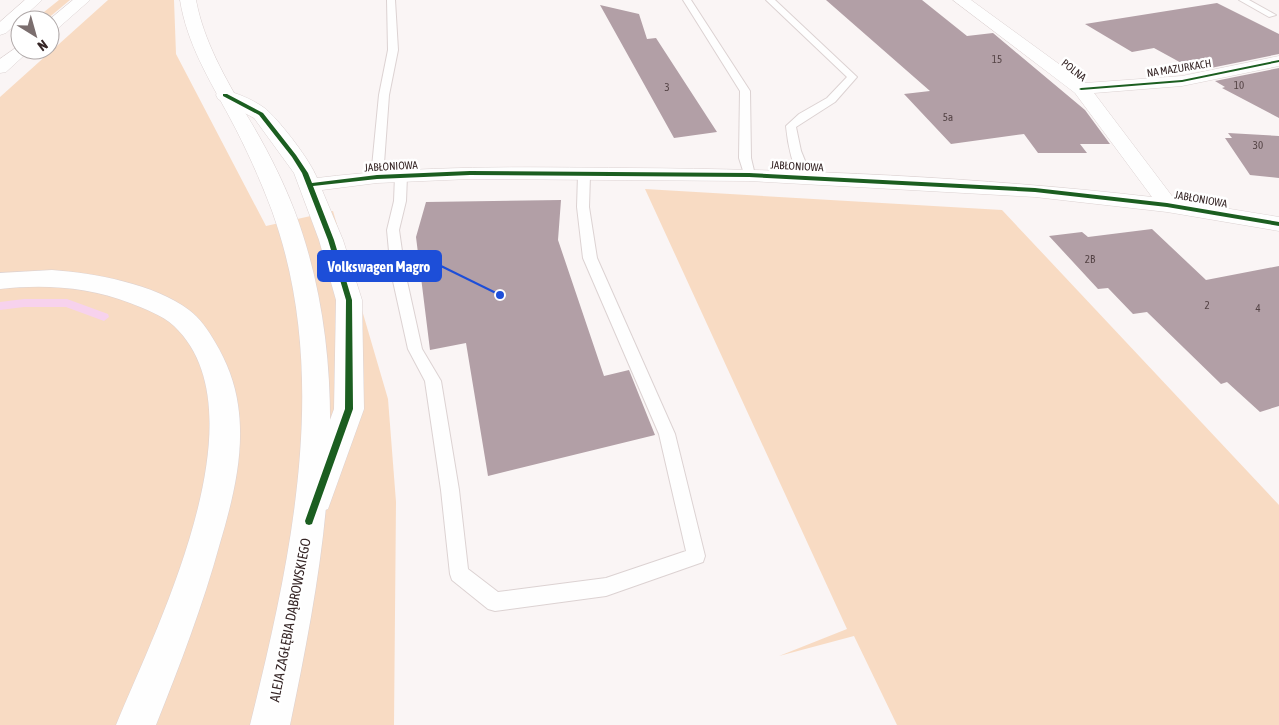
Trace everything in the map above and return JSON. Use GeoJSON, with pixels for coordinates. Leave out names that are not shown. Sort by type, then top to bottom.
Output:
{"type":"FeatureCollection","features":[{"type":"Feature","properties":{"kind":"street"},"geometry":{"type":"LineString","coordinates":[[60,19],[82,0]]}},
{"type":"Feature","properties":{"kind":"street","name":"ALEJA ZAGŁĘBIA DĄBROWSKIEGO"},"geometry":{"type":"LineString","coordinates":[[188,0],[192,24],[202,50],[275,190],[296,251],[307,292],[316,356],[316,417],[309,521],[285,657],[270,725]]}},
{"type":"Feature","properties":{"kind":"street","name":"POLNA"},"geometry":{"type":"LineString","coordinates":[[961,0],[1081,89],[1162,193],[1167,205]]}},
{"type":"Feature","properties":{"kind":"street"},"geometry":{"type":"LineString","coordinates":[[0,24],[32,2]]}},
{"type":"Feature","properties":{"kind":"street"},"geometry":{"type":"LineString","coordinates":[[0,30],[32,2]]}},
{"type":"Feature","properties":{"kind":"street"},"geometry":{"type":"LineString","coordinates":[[0,68],[10,60]]}},
{"type":"Feature","properties":{"kind":"street","name":"NA MAZURKACH"},"geometry":{"type":"LineString","coordinates":[[1081,89],[1182,81],[1279,61]]}},
{"type":"Feature","properties":{"kind":"street"},"geometry":{"type":"LineString","coordinates":[[225,95],[261,114],[294,156],[311,185],[331,240],[349,300],[349,409],[309,521]]}},
{"type":"Feature","properties":{"kind":"street","name":"JABŁONIOWA"},"geometry":{"type":"LineString","coordinates":[[311,185],[378,177],[470,173],[584,176],[749,174],[1035,190],[1167,205],[1279,224]]}},
{"type":"Feature","properties":{"kind":"street"},"geometry":{"type":"LineString","coordinates":[[0,281],[56,278],[92,282],[130,293],[161,305],[184,320],[202,346],[218,376],[225,418],[223,458],[214,506],[170,647],[136,725]]}},
{"type":"Feature","properties":{"kind":"lane"},"geometry":{"type":"LineString","coordinates":[[378,177],[384,95],[393,50],[391,0]]}},
{"type":"Feature","properties":{"kind":"lane"},"geometry":{"type":"LineString","coordinates":[[687,0],[745,91],[745,158],[749,174]]}},
{"type":"Feature","properties":{"kind":"lane"},"geometry":{"type":"LineString","coordinates":[[770,0],[852,78],[831,100],[803,116],[791,126],[795,151],[806,178]]}},
{"type":"Feature","properties":{"kind":"lane"},"geometry":{"type":"LineString","coordinates":[[1243,0],[1272,15]]}},
{"type":"Feature","properties":{"kind":"lane"},"geometry":{"type":"LineString","coordinates":[[401,176],[400,201],[393,230],[398,272],[415,349],[433,381],[450,490],[459,574],[495,602],[606,587],[696,556],[667,434],[590,258],[583,207],[584,176]]}},
{"type":"Feature","properties":{"kind":"shaded area"},"geometry":{"type":"Polygon","coordinates":[[[59,0],[70,0],[58,10],[46,10],[59,0]]]}},
{"type":"Feature","properties":{"kind":"shaded area"},"geometry":{"type":"Polygon","coordinates":[[[108,0],[174,0],[176,54],[266,226],[333,211],[388,399],[396,502],[394,725],[0,725],[0,97],[41,60],[60,60],[60,43],[108,0]]]}},
{"type":"Feature","properties":{"kind":"shaded area"},"geometry":{"type":"Polygon","coordinates":[[[645,189],[1002,210],[1279,505],[1279,725],[897,725],[854,636],[779,656],[847,629],[645,189]]]}},
{"type":"Feature","properties":{"kind":"building"},"geometry":{"type":"Polygon","coordinates":[[[826,0],[922,0],[967,36],[993,33],[1085,110],[1110,144],[1080,144],[1087,153],[1038,153],[1024,134],[951,144],[904,94],[930,91],[826,0]]]}},
{"type":"Feature","properties":{"kind":"building"},"geometry":{"type":"Polygon","coordinates":[[[1217,3],[1279,34],[1279,54],[1196,71],[1154,48],[1132,52],[1085,24],[1217,3]]]}},
{"type":"Feature","properties":{"kind":"building"},"geometry":{"type":"Polygon","coordinates":[[[600,5],[639,14],[647,39],[656,38],[717,132],[674,138],[600,5]]]}},
{"type":"Feature","properties":{"kind":"building"},"geometry":{"type":"Polygon","coordinates":[[[1279,68],[1279,118],[1222,88],[1225,87],[1215,81],[1279,68]]]}},
{"type":"Feature","properties":{"kind":"building"},"geometry":{"type":"Polygon","coordinates":[[[1228,133],[1279,136],[1279,178],[1250,175],[1225,138],[1232,138],[1228,133]]]}},
{"type":"Feature","properties":{"kind":"building"},"geometry":{"type":"Polygon","coordinates":[[[561,200],[558,240],[604,376],[629,370],[655,435],[488,476],[466,343],[430,350],[416,237],[426,202],[561,200]]]}},
{"type":"Feature","properties":{"kind":"building"},"geometry":{"type":"Polygon","coordinates":[[[1152,229],[1206,280],[1279,266],[1279,406],[1260,412],[1227,382],[1221,384],[1147,312],[1133,314],[1108,288],[1098,289],[1049,236],[1082,232],[1088,237],[1152,229]]]}},
{"type":"Feature","properties":{"kind":"waterway"},"geometry":{"type":"LineString","coordinates":[[0,306],[24,303],[67,303],[104,317]]}},
{"type":"Feature","properties":{"kind":"cycle path"},"geometry":{"type":"LineString","coordinates":[[1081,89],[1182,81],[1279,61]]}},
{"type":"Feature","properties":{"kind":"cycle path"},"geometry":{"type":"LineString","coordinates":[[225,95],[261,114],[305,173],[331,240],[349,300],[349,409],[309,521]]}},
{"type":"Feature","properties":{"kind":"cycle path"},"geometry":{"type":"LineString","coordinates":[[311,185],[377,177],[470,173],[749,175],[1035,190],[1167,205],[1279,224]]}},
{"type":"Feature","properties":{"kind":"place","name":"Volkswagen Magro"},"geometry":{"type":"Point","coordinates":[500,295]}}]}
